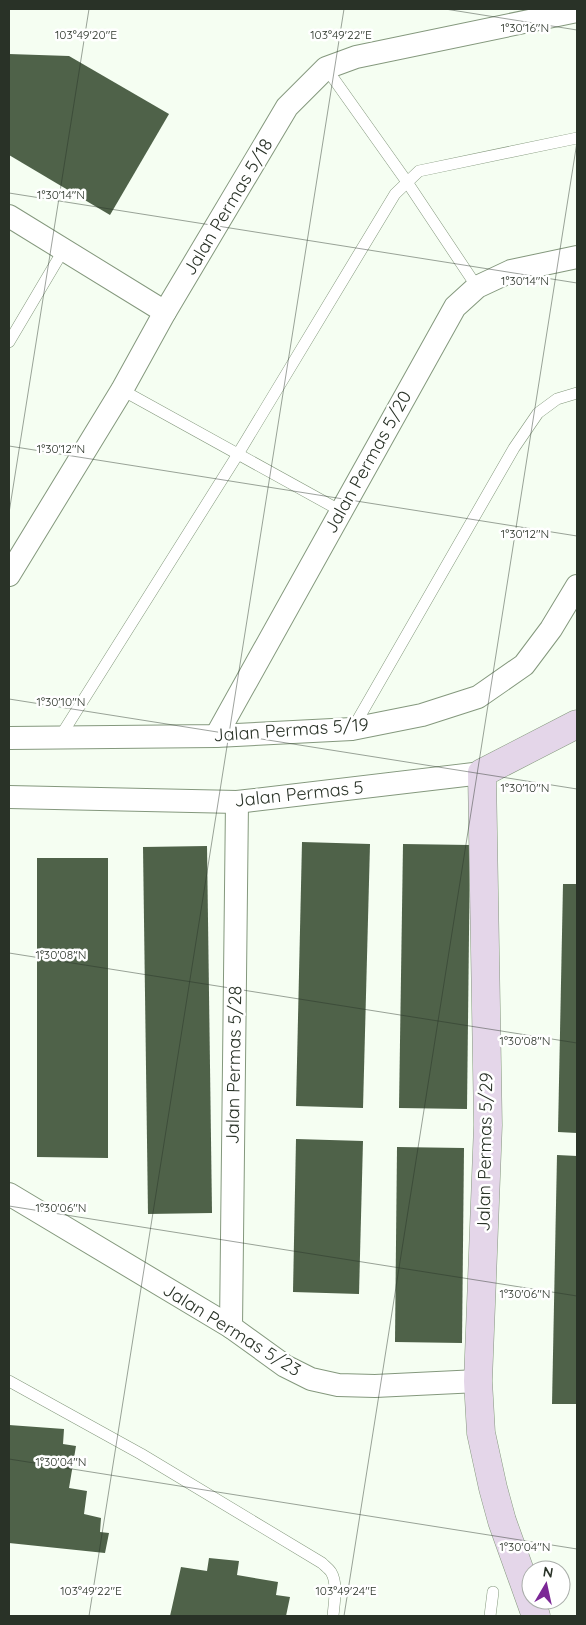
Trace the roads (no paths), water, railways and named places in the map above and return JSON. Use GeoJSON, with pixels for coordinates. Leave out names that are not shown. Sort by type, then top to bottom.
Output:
{"type":"FeatureCollection","features":[{"type":"Feature","properties":{"kind":"street","name":"Jalan Permas 5/18"},"geometry":{"type":"LineString","coordinates":[[9,575],[122,390],[165,312],[287,107],[326,68],[356,57],[577,12]]}},
{"type":"Feature","properties":{"kind":"street"},"geometry":{"type":"LineString","coordinates":[[9,216],[165,312]]}},
{"type":"Feature","properties":{"kind":"street","name":"Jalan Permas 5/20"},"geometry":{"type":"LineString","coordinates":[[216,736],[455,307],[477,286],[511,271],[577,257]]}},
{"type":"Feature","properties":{"kind":"street","name":"Jalan Permas 5/19"},"geometry":{"type":"LineString","coordinates":[[9,738],[216,736],[352,729],[422,715],[478,697],[524,666],[551,629],[577,586]]}},
{"type":"Feature","properties":{"kind":"street","name":"Jalan Permas 5"},"geometry":{"type":"LineString","coordinates":[[9,798],[237,802],[482,773],[577,724]]}},
{"type":"Feature","properties":{"kind":"street","name":"Jalan Permas 5/29"},"geometry":{"type":"LineString","coordinates":[[482,773],[488,1125],[478,1381],[481,1433],[502,1521],[536,1616]]}},
{"type":"Feature","properties":{"kind":"street","name":"Jalan Permas 5/28"},"geometry":{"type":"LineString","coordinates":[[231,1327],[237,802]]}},
{"type":"Feature","properties":{"kind":"street","name":"Jalan Permas 5/23"},"geometry":{"type":"LineString","coordinates":[[9,1194],[231,1327],[285,1366],[311,1378],[338,1385],[375,1386],[478,1381]]}},
{"type":"Feature","properties":{"kind":"lane"},"geometry":{"type":"LineString","coordinates":[[326,68],[477,286]]}},
{"type":"Feature","properties":{"kind":"lane"},"geometry":{"type":"LineString","coordinates":[[60,737],[238,454],[395,194],[419,171],[577,138]]}},
{"type":"Feature","properties":{"kind":"lane"},"geometry":{"type":"LineString","coordinates":[[9,342],[64,249]]}},
{"type":"Feature","properties":{"kind":"lane"},"geometry":{"type":"LineString","coordinates":[[122,390],[341,511]]}},
{"type":"Feature","properties":{"kind":"lane"},"geometry":{"type":"LineString","coordinates":[[352,729],[514,448],[538,413],[557,400],[577,393]]}},
{"type":"Feature","properties":{"kind":"lane"},"geometry":{"type":"LineString","coordinates":[[9,1381],[147,1457],[322,1564],[331,1571],[333,1578],[333,1616]]}},
{"type":"Feature","properties":{"kind":"lane"},"geometry":{"type":"LineString","coordinates":[[490,1616],[493,1592]]}}]}
